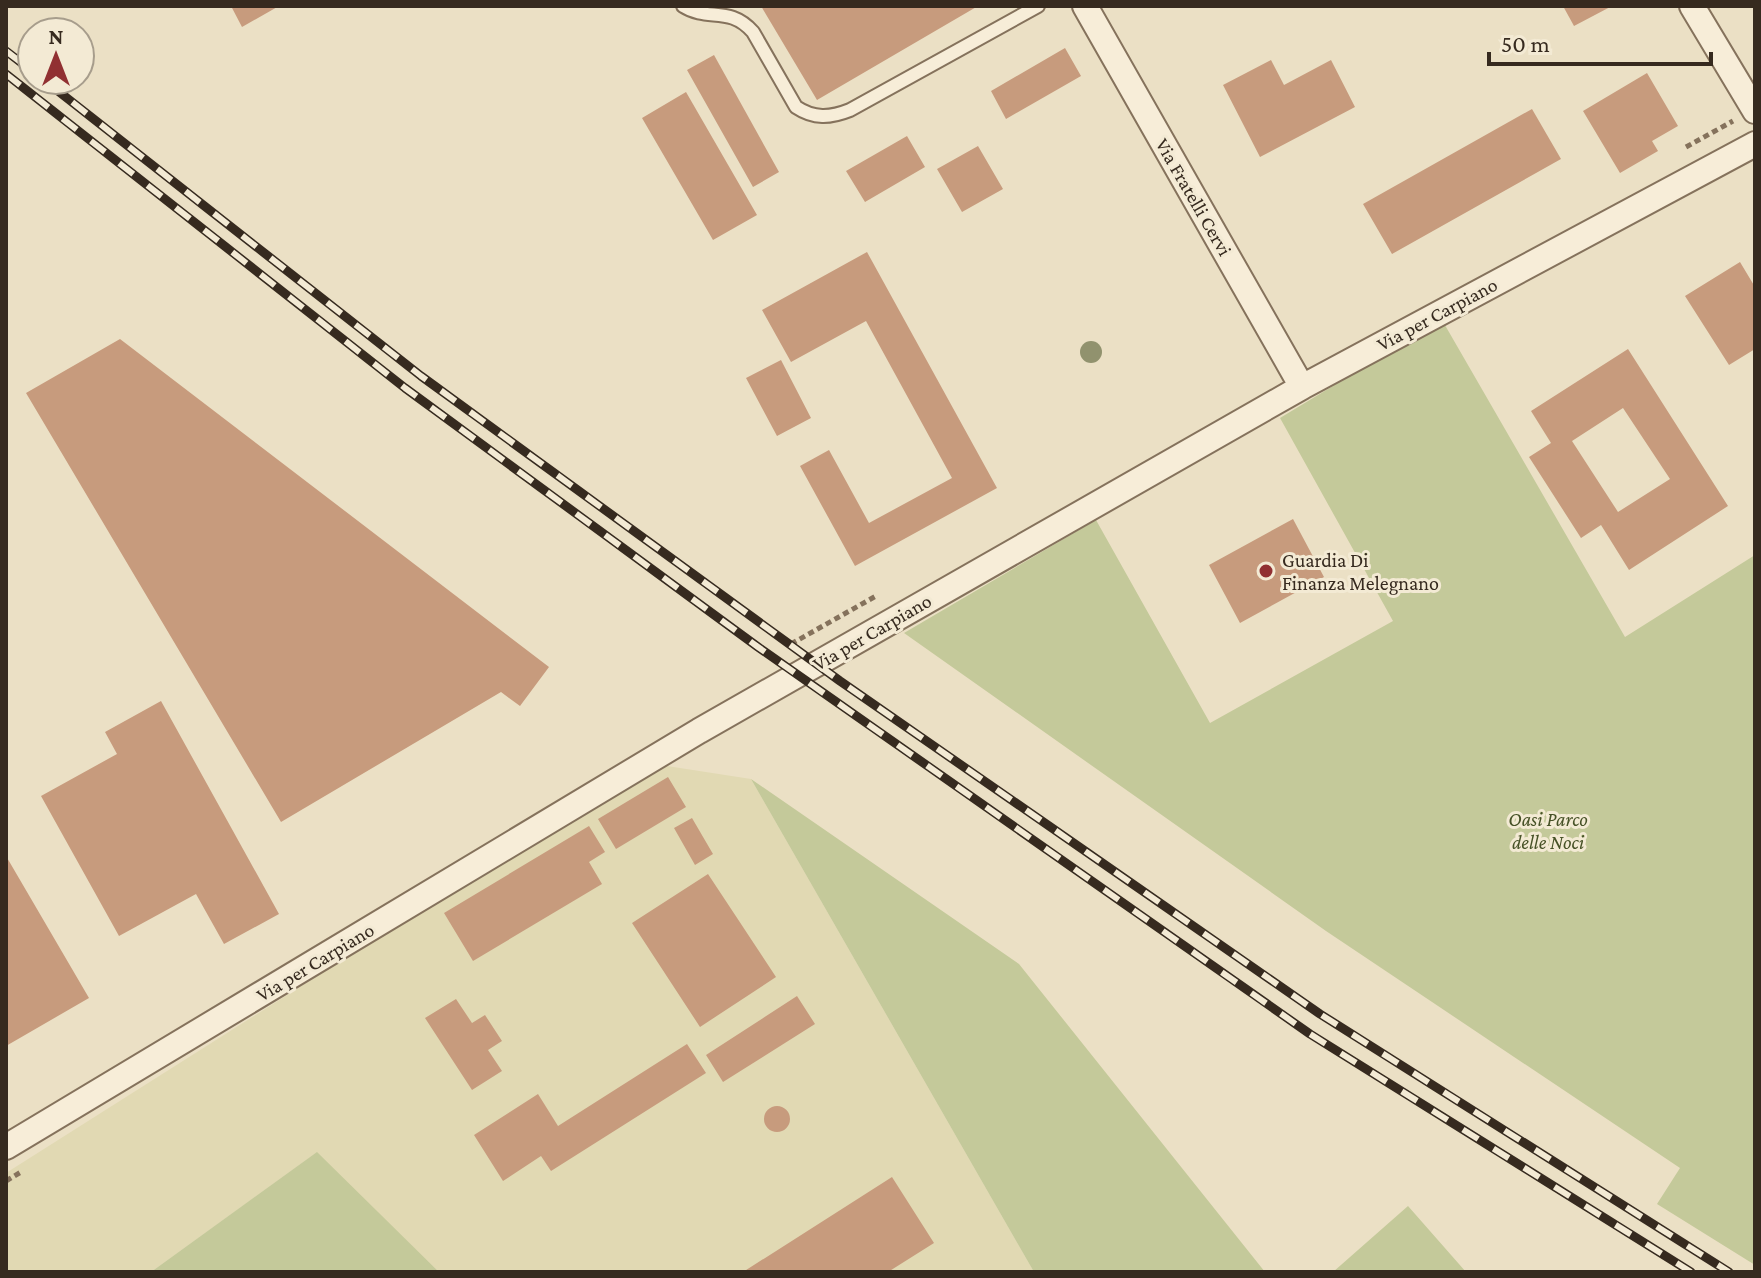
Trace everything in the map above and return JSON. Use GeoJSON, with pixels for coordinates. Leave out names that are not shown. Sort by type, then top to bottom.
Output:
{"type":"FeatureCollection","features":[{"type":"Feature","properties":{"kind":"street","name":"Via Fratelli Cervi"},"geometry":{"type":"LineString","coordinates":[[1085,6],[1302,387]]}},
{"type":"Feature","properties":{"kind":"street"},"geometry":{"type":"LineString","coordinates":[[1692,6],[1755,111]]}},
{"type":"Feature","properties":{"kind":"street","name":"Via per Carpiano"},"geometry":{"type":"LineString","coordinates":[[6,1147],[699,731],[1302,387],[1755,144]]}},
{"type":"Feature","properties":{"kind":"lane"},"geometry":{"type":"LineString","coordinates":[[683,6],[697,12],[738,18],[745,23],[796,107],[804,113],[826,117],[850,110],[1038,6]]}},
{"type":"Feature","properties":{"kind":"shaded area"},"geometry":{"type":"Polygon","coordinates":[[[667,766],[751,779],[1034,1272],[439,1272],[316,1153],[151,1272],[6,1272],[6,1173],[325,971],[667,766]]]}},
{"type":"Feature","properties":{"kind":"green space","name":"Oasi Parco delle Noci"},"geometry":{"type":"Polygon","coordinates":[[[1442,320],[1625,637],[1755,555],[1755,1265],[1657,1204],[1680,1168],[1326,931],[904,633],[1096,520],[1210,723],[1393,621],[1280,418],[1442,320]]]}},
{"type":"Feature","properties":{"kind":"green space"},"geometry":{"type":"Polygon","coordinates":[[[751,779],[1019,964],[1265,1272],[1034,1272],[751,779]]]}},
{"type":"Feature","properties":{"kind":"green space"},"geometry":{"type":"Polygon","coordinates":[[[317,1152],[439,1272],[151,1272],[317,1152]]]}},
{"type":"Feature","properties":{"kind":"green space"},"geometry":{"type":"Polygon","coordinates":[[[1408,1206],[1466,1272],[1333,1272],[1408,1206]]]}},
{"type":"Feature","properties":{"kind":"building"},"geometry":{"type":"Polygon","coordinates":[[[231,6],[279,6],[242,27],[231,6]]]}},
{"type":"Feature","properties":{"kind":"building"},"geometry":{"type":"Polygon","coordinates":[[[761,6],[978,6],[817,100],[761,6]]]}},
{"type":"Feature","properties":{"kind":"building"},"geometry":{"type":"Polygon","coordinates":[[[1563,6],[1612,6],[1574,26],[1563,6]]]}},
{"type":"Feature","properties":{"kind":"building"},"geometry":{"type":"Polygon","coordinates":[[[1065,48],[1081,76],[1006,119],[991,91],[1065,48]]]}},
{"type":"Feature","properties":{"kind":"building"},"geometry":{"type":"Polygon","coordinates":[[[714,55],[779,172],[753,187],[687,70],[714,55]]]}},
{"type":"Feature","properties":{"kind":"building"},"geometry":{"type":"Polygon","coordinates":[[[1271,60],[1284,85],[1331,60],[1355,107],[1260,157],[1223,85],[1271,60]]]}},
{"type":"Feature","properties":{"kind":"building"},"geometry":{"type":"Polygon","coordinates":[[[1647,73],[1678,126],[1652,141],[1658,151],[1620,173],[1583,111],[1647,73]]]}},
{"type":"Feature","properties":{"kind":"building"},"geometry":{"type":"Polygon","coordinates":[[[686,92],[757,215],[713,240],[642,118],[686,92]]]}},
{"type":"Feature","properties":{"kind":"building"},"geometry":{"type":"Polygon","coordinates":[[[1532,109],[1561,159],[1392,254],[1363,204],[1532,109]]]}},
{"type":"Feature","properties":{"kind":"building"},"geometry":{"type":"Polygon","coordinates":[[[907,136],[925,167],[865,202],[846,171],[907,136]]]}},
{"type":"Feature","properties":{"kind":"building"},"geometry":{"type":"Polygon","coordinates":[[[978,146],[1003,189],[962,212],[937,169],[978,146]]]}},
{"type":"Feature","properties":{"kind":"building"},"geometry":{"type":"Polygon","coordinates":[[[867,252],[997,488],[855,566],[800,466],[829,450],[869,523],[952,478],[866,321],[791,362],[762,310],[867,252]]]}},
{"type":"Feature","properties":{"kind":"building"},"geometry":{"type":"Polygon","coordinates":[[[1740,262],[1755,287],[1755,349],[1729,365],[1685,296],[1740,262]]]}},
{"type":"Feature","properties":{"kind":"building"},"geometry":{"type":"Polygon","coordinates":[[[120,339],[549,667],[520,706],[501,692],[281,822],[26,393],[120,339]]]}},
{"type":"Feature","properties":{"kind":"building"},"geometry":{"type":"Polygon","coordinates":[[[1628,349],[1728,506],[1629,570],[1601,525],[1581,538],[1529,457],[1551,443],[1531,411],[1628,349]],[[1623,408],[1572,441],[1618,512],[1670,479],[1623,408]]]}},
{"type":"Feature","properties":{"kind":"building"},"geometry":{"type":"Polygon","coordinates":[[[781,360],[811,418],[777,436],[746,378],[781,360]]]}},
{"type":"Feature","properties":{"kind":"building","name":"Guardia Di Finanza Melegnano"},"geometry":{"type":"Polygon","coordinates":[[[1293,519],[1324,577],[1240,623],[1209,565],[1293,519]]]}},
{"type":"Feature","properties":{"kind":"building"},"geometry":{"type":"Polygon","coordinates":[[[161,701],[279,914],[224,944],[196,894],[119,936],[41,796],[117,754],[105,732],[161,701]]]}},
{"type":"Feature","properties":{"kind":"building"},"geometry":{"type":"Polygon","coordinates":[[[668,777],[686,807],[616,849],[598,819],[668,777]]]}},
{"type":"Feature","properties":{"kind":"building"},"geometry":{"type":"Polygon","coordinates":[[[692,818],[713,854],[695,865],[674,828],[692,818]]]}},
{"type":"Feature","properties":{"kind":"building"},"geometry":{"type":"Polygon","coordinates":[[[589,826],[605,852],[589,862],[602,884],[473,961],[444,913],[589,826]]]}},
{"type":"Feature","properties":{"kind":"building"},"geometry":{"type":"Polygon","coordinates":[[[6,856],[89,998],[6,1046],[6,856]]]}},
{"type":"Feature","properties":{"kind":"building"},"geometry":{"type":"Polygon","coordinates":[[[708,874],[776,977],[700,1027],[632,923],[708,874]]]}},
{"type":"Feature","properties":{"kind":"building"},"geometry":{"type":"Polygon","coordinates":[[[797,996],[815,1024],[723,1082],[706,1055],[797,996]]]}},
{"type":"Feature","properties":{"kind":"building"},"geometry":{"type":"Polygon","coordinates":[[[456,999],[472,1023],[485,1015],[502,1041],[488,1050],[502,1071],[472,1090],[425,1018],[456,999]]]}},
{"type":"Feature","properties":{"kind":"building"},"geometry":{"type":"Polygon","coordinates":[[[687,1044],[706,1073],[551,1171],[541,1156],[503,1181],[474,1135],[538,1094],[558,1126],[687,1044]]]}},
{"type":"Feature","properties":{"kind":"building"},"geometry":{"type":"Polygon","coordinates":[[[777,1106],[786,1110],[790,1119],[786,1128],[777,1132],[768,1128],[764,1119],[768,1110],[777,1106]]]}},
{"type":"Feature","properties":{"kind":"building"},"geometry":{"type":"Polygon","coordinates":[[[892,1177],[934,1243],[888,1272],[743,1272],[892,1177]]]}},
{"type":"Feature","properties":{"kind":"railway"},"geometry":{"type":"LineString","coordinates":[[6,51],[16,59]]}},
{"type":"Feature","properties":{"kind":"railway"},"geometry":{"type":"LineString","coordinates":[[6,74],[405,388],[758,647],[1310,1034],[1691,1272]]}},
{"type":"Feature","properties":{"kind":"railway"},"geometry":{"type":"LineString","coordinates":[[64,96],[421,376],[840,681],[1320,1014],[1729,1272]]}},
{"type":"Feature","properties":{"kind":"place","name":"Guardia Di Finanza Melegnano"},"geometry":{"type":"Point","coordinates":[1266,571]}}]}
